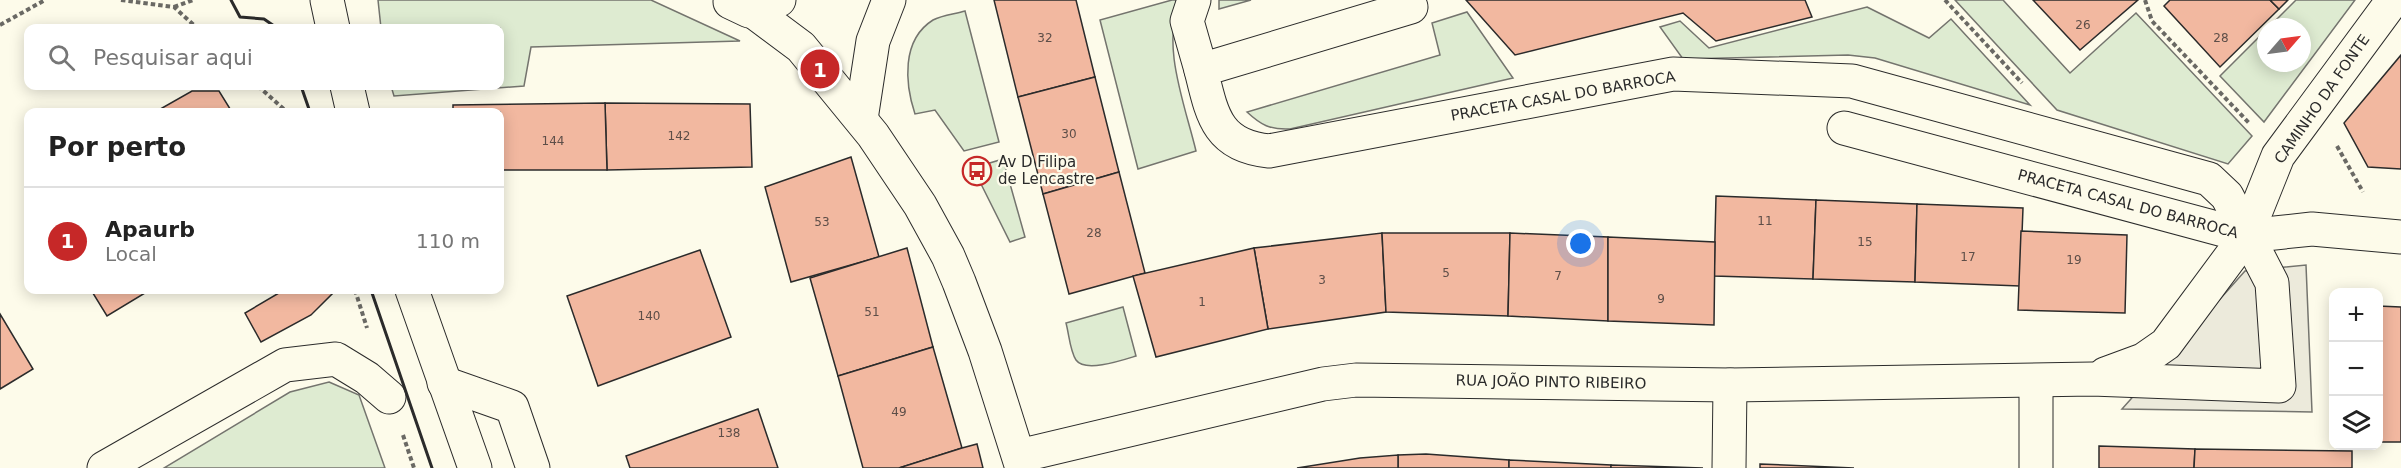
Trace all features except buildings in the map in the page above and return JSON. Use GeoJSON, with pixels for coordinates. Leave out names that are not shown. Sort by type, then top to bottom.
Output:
{"type":"FeatureCollection","features":[{"type":"Feature","properties":{"kind":"street"},"geometry":{"type":"LineString","coordinates":[[327,0],[332,24]]}},
{"type":"Feature","properties":{"kind":"street"},"geometry":{"type":"LineString","coordinates":[[861,119],[873,41],[889,0]]}},
{"type":"Feature","properties":{"kind":"street","name":"PRACETA CASAL DO BARROCA"},"geometry":{"type":"LineString","coordinates":[[1194,0],[1187,21],[1211,109],[1231,140],[1249,149],[1269,151],[1673,74],[1852,81],[2209,179],[2228,196],[2246,236]]}},
{"type":"Feature","properties":{"kind":"street","name":"CAMINHO DA FONTE"},"geometry":{"type":"LineString","coordinates":[[2092,379],[2143,360],[2166,344],[2246,236],[2278,156],[2393,0]]}},
{"type":"Feature","properties":{"kind":"street"},"geometry":{"type":"LineString","coordinates":[[748,3],[801,47],[861,119],[920,205],[948,256],[985,351],[1020,462]]}},
{"type":"Feature","properties":{"kind":"street"},"geometry":{"type":"LineString","coordinates":[[1201,70],[1411,7]]}},
{"type":"Feature","properties":{"kind":"street"},"geometry":{"type":"LineString","coordinates":[[347,90],[352,108]]}},
{"type":"Feature","properties":{"kind":"street","name":"PRACETA CASAL DO BARROCA"},"geometry":{"type":"LineString","coordinates":[[1844,128],[2246,236]]}},
{"type":"Feature","properties":{"kind":"street"},"geometry":{"type":"LineString","coordinates":[[2092,379],[2279,386],[2272,283],[2246,236],[2312,229],[2395,237]]}},
{"type":"Feature","properties":{"kind":"street"},"geometry":{"type":"LineString","coordinates":[[413,294],[475,468]]}},
{"type":"Feature","properties":{"kind":"street"},"geometry":{"type":"LineString","coordinates":[[104,468],[285,365],[336,359],[367,378],[389,397]]}},
{"type":"Feature","properties":{"kind":"street","name":"RUA JOÃO PINTO RIBEIRO"},"geometry":{"type":"LineString","coordinates":[[1020,462],[1323,384],[1356,380],[1730,385],[2092,379]]}},
{"type":"Feature","properties":{"kind":"street"},"geometry":{"type":"LineString","coordinates":[[2036,381],[2036,468]]}},
{"type":"Feature","properties":{"kind":"street"},"geometry":{"type":"LineString","coordinates":[[444,383],[512,407],[533,468]]}},
{"type":"Feature","properties":{"kind":"street"},"geometry":{"type":"LineString","coordinates":[[1729,468],[1730,385]]}},
{"type":"Feature","properties":{"kind":"path"},"geometry":{"type":"LineString","coordinates":[[0,25],[45,0]]}},
{"type":"Feature","properties":{"kind":"path"},"geometry":{"type":"LineString","coordinates":[[121,0],[174,8],[193,0]]}},
{"type":"Feature","properties":{"kind":"path"},"geometry":{"type":"LineString","coordinates":[[1945,0],[2023,84]]}},
{"type":"Feature","properties":{"kind":"path"},"geometry":{"type":"LineString","coordinates":[[2145,0],[2152,21],[2254,129]]}},
{"type":"Feature","properties":{"kind":"path"},"geometry":{"type":"LineString","coordinates":[[174,8],[192,24]]}},
{"type":"Feature","properties":{"kind":"path"},"geometry":{"type":"LineString","coordinates":[[262,90],[282,108]]}},
{"type":"Feature","properties":{"kind":"path"},"geometry":{"type":"LineString","coordinates":[[2314,107],[2395,237]]}},
{"type":"Feature","properties":{"kind":"green space"},"geometry":{"type":"Polygon","coordinates":[[[378,0],[651,0],[740,41],[531,47],[524,86],[504,88],[504,24],[381,24],[378,0]]]}},
{"type":"Feature","properties":{"kind":"green space"},"geometry":{"type":"Polygon","coordinates":[[[1172,0],[1181,0],[1175,17],[1174,55],[1176,74],[1196,151],[1138,169],[1100,20],[1172,0]]]}},
{"type":"Feature","properties":{"kind":"green space"},"geometry":{"type":"Polygon","coordinates":[[[1219,0],[1251,0],[1219,9],[1219,0]]]}},
{"type":"Feature","properties":{"kind":"green space"},"geometry":{"type":"Polygon","coordinates":[[[1955,0],[2003,0],[2070,73],[2136,13],[2252,136],[2228,164],[2057,110],[1955,0]]]}},
{"type":"Feature","properties":{"kind":"green space"},"geometry":{"type":"Polygon","coordinates":[[[2296,0],[2355,0],[2311,59],[2311,18],[2278,18],[2296,0]]]}},
{"type":"Feature","properties":{"kind":"green space"},"geometry":{"type":"Polygon","coordinates":[[[1867,7],[1929,38],[1951,19],[2030,105],[1875,58],[1848,55],[1683,59],[1660,27],[1680,21],[1709,48],[1867,7]]]}},
{"type":"Feature","properties":{"kind":"green space"},"geometry":{"type":"Polygon","coordinates":[[[965,11],[999,142],[964,151],[935,110],[915,114],[909,89],[908,63],[915,39],[923,29],[937,18],[965,11]]]}},
{"type":"Feature","properties":{"kind":"green space"},"geometry":{"type":"Polygon","coordinates":[[[1467,12],[1513,78],[1290,129],[1266,126],[1247,112],[1440,55],[1432,23],[1467,12]]]}},
{"type":"Feature","properties":{"kind":"green space"},"geometry":{"type":"Polygon","coordinates":[[[2257,39],[2257,72],[2301,72],[2264,122],[2220,76],[2257,39]]]}},
{"type":"Feature","properties":{"kind":"green space"},"geometry":{"type":"Polygon","coordinates":[[[392,90],[472,90],[394,96],[392,90]]]}},
{"type":"Feature","properties":{"kind":"green space"},"geometry":{"type":"Polygon","coordinates":[[[1003,159],[1025,237],[1010,242],[973,168],[1003,159]]]}},
{"type":"Feature","properties":{"kind":"green space"},"geometry":{"type":"Polygon","coordinates":[[[1123,307],[1136,356],[1096,366],[1081,364],[1076,360],[1066,323],[1123,307]]]}},
{"type":"Feature","properties":{"kind":"green space"},"geometry":{"type":"Polygon","coordinates":[[[329,382],[359,395],[385,468],[164,468],[290,392],[329,382]]]}},
{"type":"Feature","properties":{"kind":"shaded area"},"geometry":{"type":"Polygon","coordinates":[[[2306,265],[2312,412],[2122,409],[2245,271],[2306,265]]]}},
{"type":"Feature","properties":{"kind":"wall"},"geometry":{"type":"LineString","coordinates":[[231,0],[240,17],[264,19],[271,24]]}},
{"type":"Feature","properties":{"kind":"wall"},"geometry":{"type":"LineString","coordinates":[[302,90],[309,108]]}},
{"type":"Feature","properties":{"kind":"wall"},"geometry":{"type":"LineString","coordinates":[[372,294],[432,468]]}},
{"type":"Feature","properties":{"kind":"place","name":"Apaurb"},"geometry":{"type":"Point","coordinates":[820,69]}},
{"type":"Feature","properties":{"kind":"place","name":"Av D Filipa de Lencastre"},"geometry":{"type":"Point","coordinates":[977,171]}}]}
